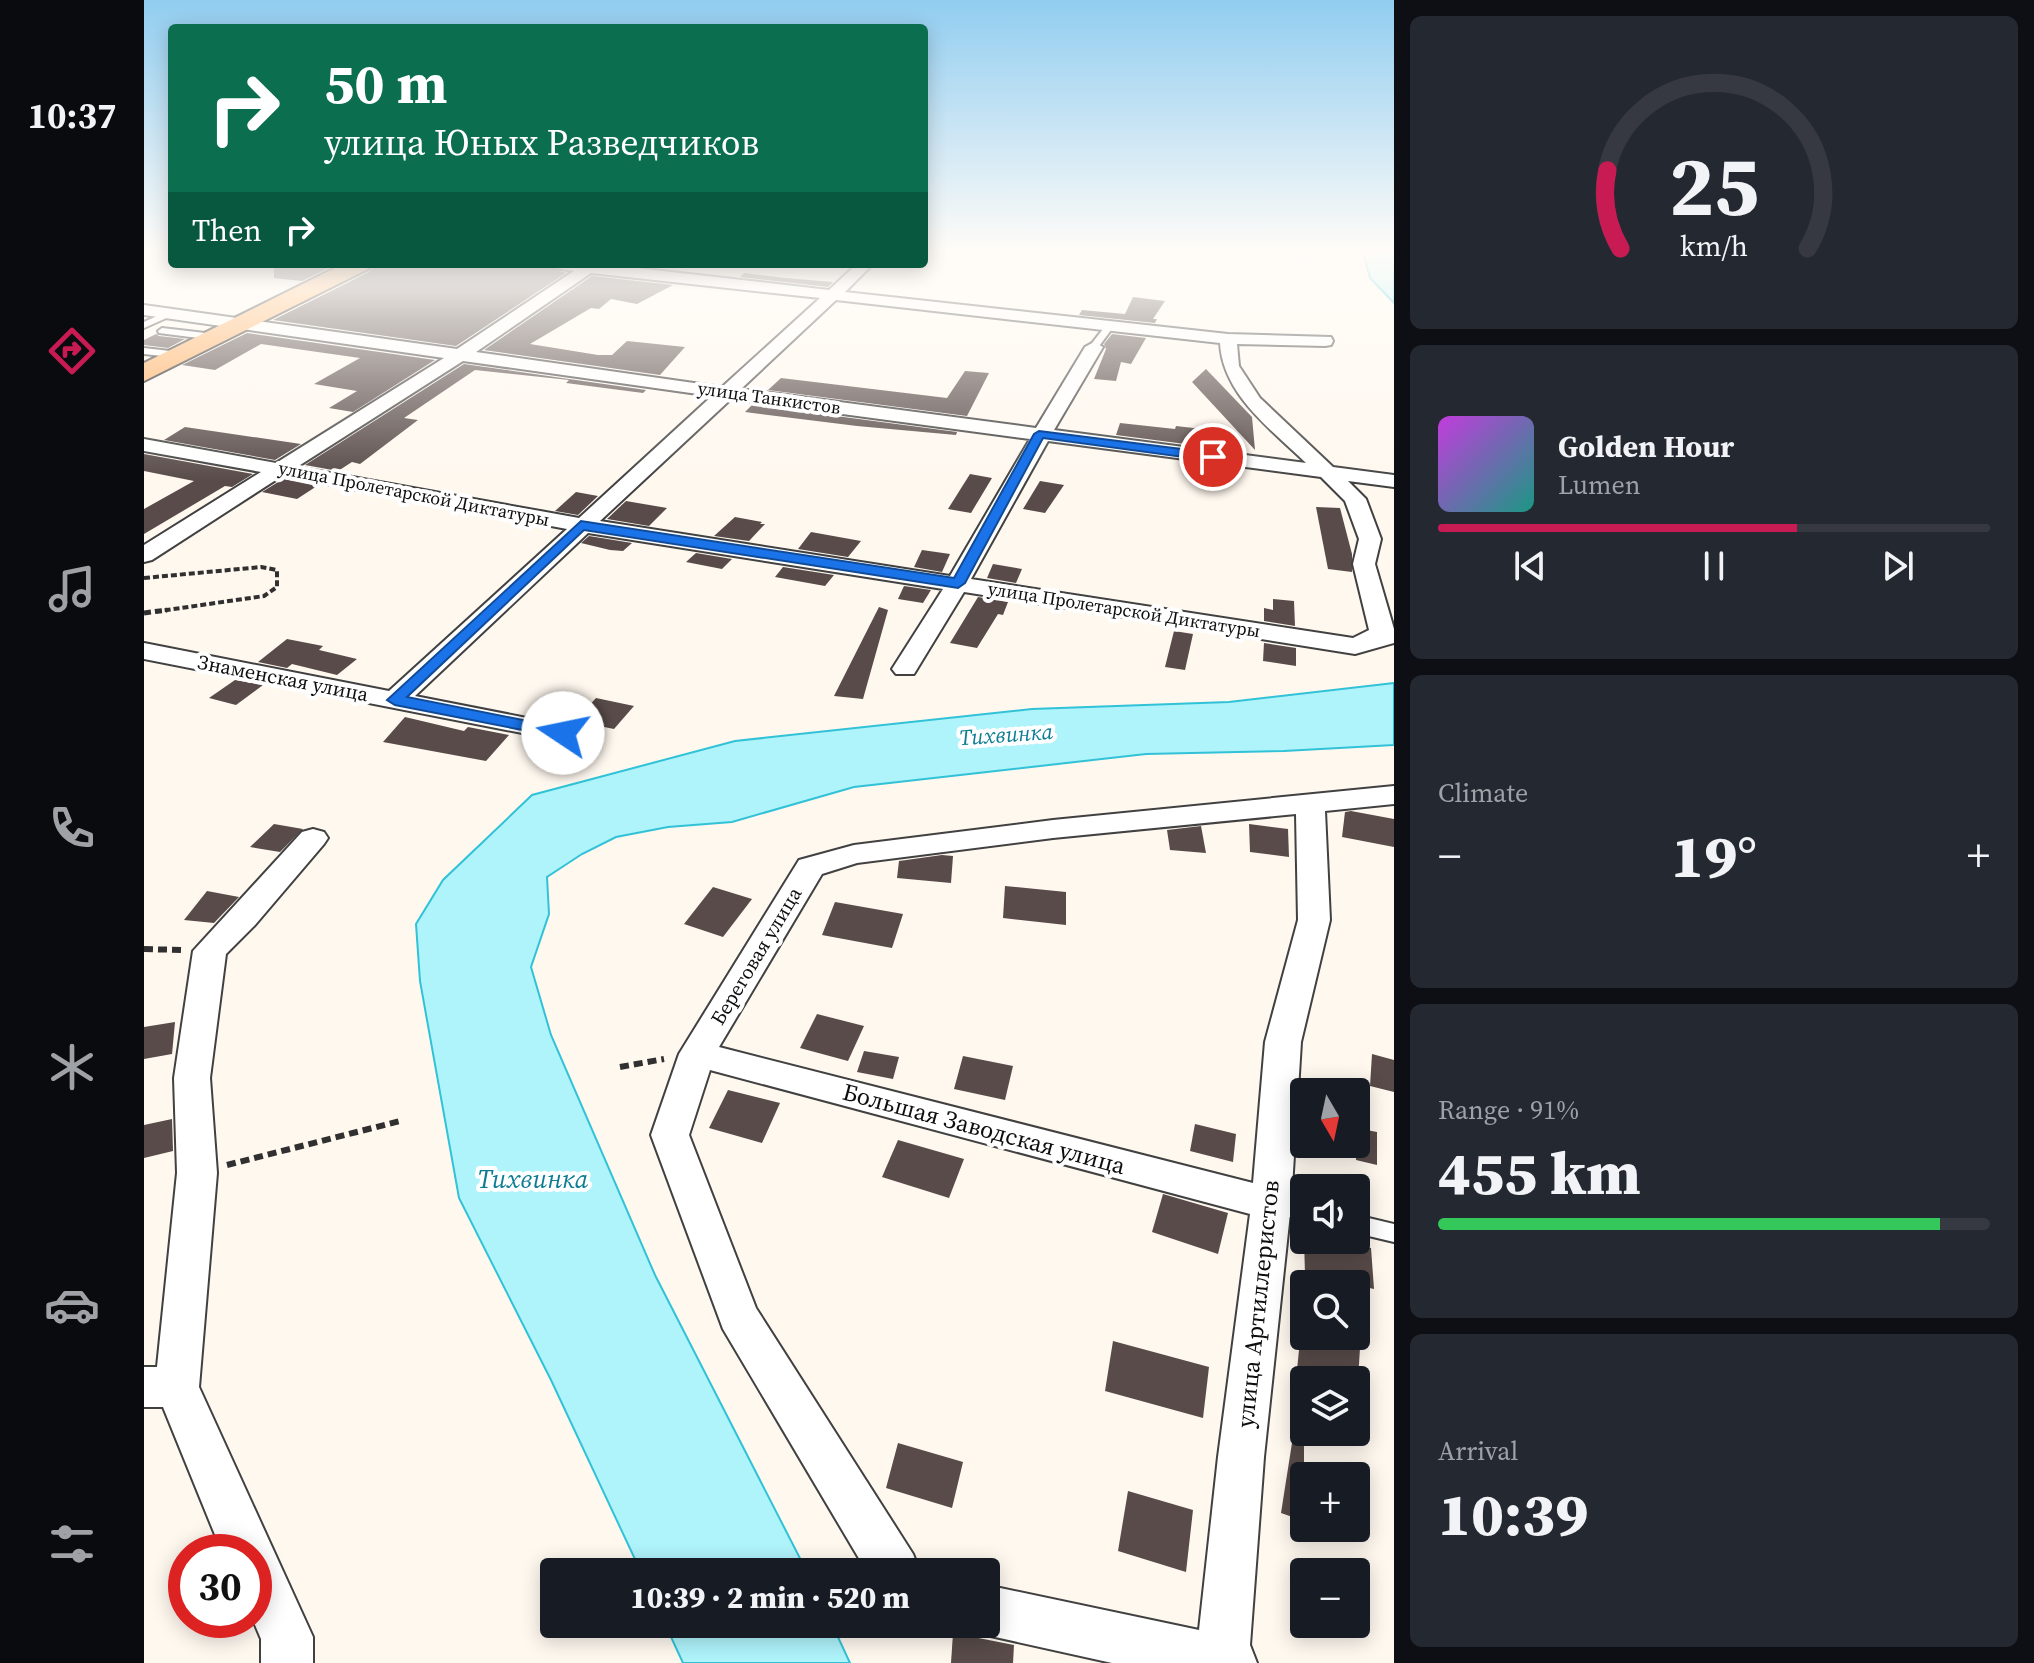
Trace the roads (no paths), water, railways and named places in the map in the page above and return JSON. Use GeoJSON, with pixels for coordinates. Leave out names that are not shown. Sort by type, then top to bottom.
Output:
{"type":"FeatureCollection","features":[{"type":"Feature","properties":{"kind":"main road"},"geometry":{"type":"LineString","coordinates":[[144,373],[239,326]]}},
{"type":"Feature","properties":{"kind":"street","name":"улица Танкистов"},"geometry":{"type":"LineString","coordinates":[[253,326],[726,393],[1394,481]]}},
{"type":"Feature","properties":{"kind":"street"},"geometry":{"type":"LineString","coordinates":[[144,555],[504,326]]}},
{"type":"Feature","properties":{"kind":"street"},"geometry":{"type":"LineString","coordinates":[[395,700],[799,326]]}},
{"type":"Feature","properties":{"kind":"street"},"geometry":{"type":"LineString","coordinates":[[1107,326],[1228,339],[1325,341]]}},
{"type":"Feature","properties":{"kind":"street"},"geometry":{"type":"LineString","coordinates":[[1228,339],[1230,366],[1253,402],[1355,499],[1370,539],[1364,564],[1385,637]]}},
{"type":"Feature","properties":{"kind":"street"},"geometry":{"type":"LineString","coordinates":[[905,669],[958,583],[1039,434],[1094,347]]}},
{"type":"Feature","properties":{"kind":"street","name":"улица Пролетарской Диктатуры"},"geometry":{"type":"LineString","coordinates":[[144,445],[581,525],[1355,646],[1385,637]]}},
{"type":"Feature","properties":{"kind":"street","name":"Знаменская улица"},"geometry":{"type":"LineString","coordinates":[[144,651],[563,733]]}},
{"type":"Feature","properties":{"kind":"street","name":"Береговая улица"},"geometry":{"type":"LineString","coordinates":[[886,1558],[738,1316],[670,1135],[697,1054],[810,867],[854,854],[1022,832],[1394,795]]}},
{"type":"Feature","properties":{"kind":"street","name":"улица Артиллеристов"},"geometry":{"type":"LineString","coordinates":[[1225,1662],[1241,1457],[1288,1208],[1283,1042],[1314,920],[1310,805]]}},
{"type":"Feature","properties":{"kind":"street"},"geometry":{"type":"LineString","coordinates":[[238,1534],[161,1387],[197,1173],[192,1078],[210,951],[244,918],[313,838]]}},
{"type":"Feature","properties":{"kind":"street","name":"Большая Заводская улица"},"geometry":{"type":"LineString","coordinates":[[697,1054],[1288,1208]]}},
{"type":"Feature","properties":{"kind":"street"},"geometry":{"type":"LineString","coordinates":[[272,1605],[287,1637],[287,1663]]}},
{"type":"Feature","properties":{"kind":"street"},"geometry":{"type":"LineString","coordinates":[[1000,1613],[1225,1662]]}},
{"type":"Feature","properties":{"kind":"lane"},"geometry":{"type":"LineString","coordinates":[[1094,347],[1110,326]]}},
{"type":"Feature","properties":{"kind":"lane"},"geometry":{"type":"LineString","coordinates":[[162,331],[214,337]]}},
{"type":"Feature","properties":{"kind":"lane"},"geometry":{"type":"LineString","coordinates":[[144,351],[179,355]]}},
{"type":"Feature","properties":{"kind":"lane"},"geometry":{"type":"LineString","coordinates":[[1370,1227],[1394,1233]]}},
{"type":"Feature","properties":{"kind":"water","name":"Тихвинка"},"geometry":{"type":"Polygon","coordinates":[[[1394,683],[1394,745],[1146,754],[854,787],[732,822],[668,827],[616,837],[547,877],[549,914],[531,967],[551,1035],[655,1275],[800,1558],[634,1558],[551,1380],[459,1198],[420,981],[416,924],[443,880],[532,795],[735,741],[1032,709],[1229,702],[1394,683]]]}},
{"type":"Feature","properties":{"kind":"water"},"geometry":{"type":"Polygon","coordinates":[[[671,1638],[838,1638],[850,1663],[683,1663],[671,1638]]]}}]}
